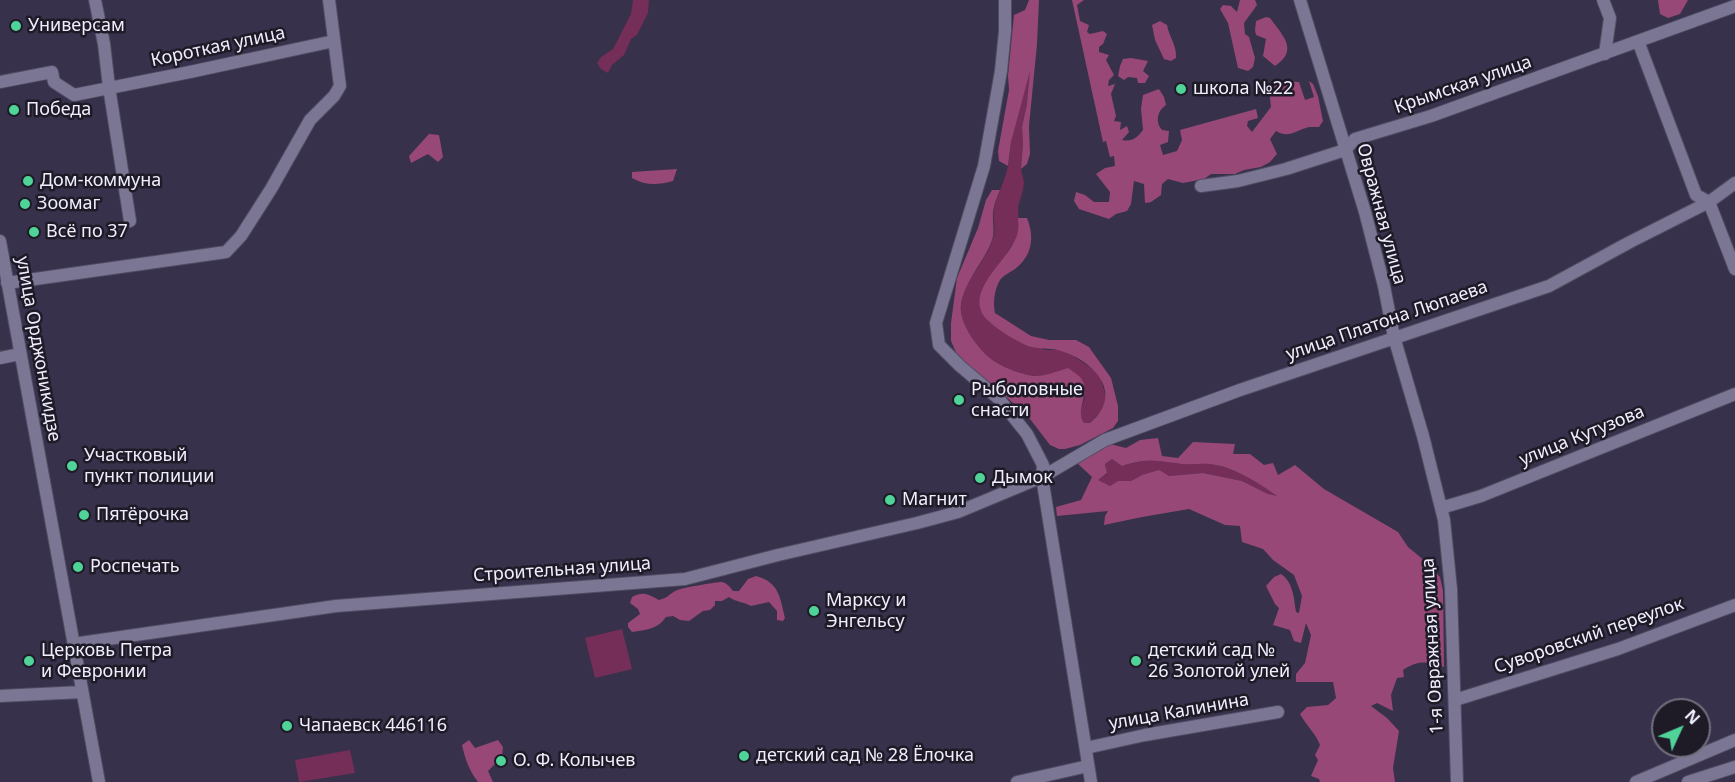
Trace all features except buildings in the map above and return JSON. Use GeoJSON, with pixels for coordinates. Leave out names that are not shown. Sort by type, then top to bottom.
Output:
{"type":"FeatureCollection","features":[{"type":"Feature","properties":{"kind":"street"},"geometry":{"type":"LineString","coordinates":[[95,0],[104,44],[130,221]]}},
{"type":"Feature","properties":{"kind":"street"},"geometry":{"type":"LineString","coordinates":[[7,283],[226,252],[241,237],[310,120],[334,96],[340,86],[330,0]]}},
{"type":"Feature","properties":{"kind":"street"},"geometry":{"type":"LineString","coordinates":[[1005,0],[1001,71],[984,166],[936,323],[939,345],[999,399],[1028,434],[1043,465],[1042,477],[1091,782]]}},
{"type":"Feature","properties":{"kind":"street","name":"Овражная улица"},"geometry":{"type":"LineString","coordinates":[[1300,0],[1365,212],[1394,337],[1441,508]]}},
{"type":"Feature","properties":{"kind":"street"},"geometry":{"type":"LineString","coordinates":[[1603,0],[1610,18],[1605,54]]}},
{"type":"Feature","properties":{"kind":"street","name":"Крымская улица"},"geometry":{"type":"LineString","coordinates":[[1201,186],[1238,181],[1276,172],[1346,150],[1355,139],[1431,117],[1735,6]]}},
{"type":"Feature","properties":{"kind":"street","name":"Короткая улица"},"geometry":{"type":"LineString","coordinates":[[0,81],[52,72],[54,82],[74,95],[334,41]]}},
{"type":"Feature","properties":{"kind":"street"},"geometry":{"type":"LineString","coordinates":[[1638,42],[1696,195],[1708,202],[1735,269]]}},
{"type":"Feature","properties":{"kind":"street","name":"улица Платона Люпаева"},"geometry":{"type":"LineString","coordinates":[[1042,477],[1105,440],[1240,390],[1549,286],[1708,202],[1735,183]]}},
{"type":"Feature","properties":{"kind":"street","name":"улица Орджоникидзе"},"geometry":{"type":"LineString","coordinates":[[0,241],[99,782]]}},
{"type":"Feature","properties":{"kind":"street"},"geometry":{"type":"LineString","coordinates":[[0,358],[20,354]]}},
{"type":"Feature","properties":{"kind":"street","name":"улица Кутузова"},"geometry":{"type":"LineString","coordinates":[[1441,508],[1480,496],[1735,394]]}},
{"type":"Feature","properties":{"kind":"street","name":"Строительная улица"},"geometry":{"type":"LineString","coordinates":[[74,644],[336,606],[686,579],[958,512],[1042,477]]}},
{"type":"Feature","properties":{"kind":"street","name":"1-я Овражная улица"},"geometry":{"type":"LineString","coordinates":[[1441,508],[1451,589],[1457,782]]}},
{"type":"Feature","properties":{"kind":"street","name":"Суворовский переулок"},"geometry":{"type":"LineString","coordinates":[[1455,700],[1618,649],[1735,605]]}},
{"type":"Feature","properties":{"kind":"street"},"geometry":{"type":"LineString","coordinates":[[0,696],[82,692]]}},
{"type":"Feature","properties":{"kind":"street","name":"улица Калинина"},"geometry":{"type":"LineString","coordinates":[[1086,748],[1145,735],[1278,712]]}},
{"type":"Feature","properties":{"kind":"street"},"geometry":{"type":"LineString","coordinates":[[1636,782],[1735,740]]}},
{"type":"Feature","properties":{"kind":"street"},"geometry":{"type":"LineString","coordinates":[[1017,782],[1088,766]]}},
{"type":"Feature","properties":{"kind":"street"},"geometry":{"type":"LineString","coordinates":[[1688,782],[1735,767]]}},
{"type":"Feature","properties":{"kind":"shaded area"},"geometry":{"type":"Polygon","coordinates":[[[633,0],[649,0],[648,13],[637,35],[631,39],[624,55],[612,65],[608,73],[597,63],[601,57],[613,49],[631,14],[633,0]]]}},
{"type":"Feature","properties":{"kind":"shaded area"},"geometry":{"type":"Polygon","coordinates":[[[1029,0],[1039,0],[1037,44],[1029,126],[1030,154],[1027,164],[1021,169],[1022,127],[1030,71],[1011,142],[1008,166],[999,161],[998,151],[1009,90],[1008,76],[1014,15],[1025,10],[1029,0]]]}},
{"type":"Feature","properties":{"kind":"shaded area"},"geometry":{"type":"Polygon","coordinates":[[[1072,0],[1084,0],[1077,5],[1080,21],[1089,25],[1087,32],[1090,34],[1103,31],[1107,34],[1103,44],[1099,47],[1099,52],[1109,55],[1106,60],[1114,75],[1109,80],[1108,86],[1115,84],[1111,94],[1116,116],[1114,121],[1121,122],[1120,130],[1127,126],[1129,132],[1122,140],[1134,139],[1143,130],[1141,109],[1143,95],[1159,89],[1166,105],[1159,113],[1158,124],[1162,130],[1169,131],[1168,142],[1160,145],[1163,155],[1177,151],[1182,140],[1180,130],[1256,109],[1258,118],[1248,121],[1247,126],[1252,132],[1271,107],[1271,90],[1278,81],[1299,82],[1305,100],[1314,97],[1309,81],[1313,84],[1323,121],[1319,127],[1309,127],[1289,134],[1276,131],[1270,139],[1277,154],[1261,167],[1235,174],[1211,174],[1204,179],[1183,183],[1168,179],[1162,184],[1161,195],[1145,203],[1144,184],[1134,181],[1131,204],[1127,211],[1109,219],[1079,209],[1074,201],[1076,192],[1094,202],[1109,202],[1110,192],[1096,174],[1105,168],[1115,166],[1114,156],[1110,157],[1106,141],[1103,142],[1072,0]]]}},
{"type":"Feature","properties":{"kind":"shaded area"},"geometry":{"type":"Polygon","coordinates":[[[1240,0],[1255,0],[1257,5],[1244,23],[1245,34],[1249,37],[1255,58],[1253,67],[1248,71],[1238,68],[1228,23],[1220,9],[1223,5],[1231,6],[1237,12],[1240,0]]]}},
{"type":"Feature","properties":{"kind":"shaded area"},"geometry":{"type":"Polygon","coordinates":[[[1658,0],[1688,0],[1680,14],[1668,18],[1660,14],[1658,0]]]}},
{"type":"Feature","properties":{"kind":"shaded area"},"geometry":{"type":"Polygon","coordinates":[[[1266,17],[1270,18],[1280,31],[1286,43],[1286,54],[1275,66],[1263,56],[1266,39],[1256,35],[1255,30],[1256,21],[1266,17]]]}},
{"type":"Feature","properties":{"kind":"shaded area"},"geometry":{"type":"Polygon","coordinates":[[[1160,21],[1167,25],[1175,49],[1176,58],[1171,61],[1164,59],[1155,40],[1152,25],[1160,21]]]}},
{"type":"Feature","properties":{"kind":"shaded area"},"geometry":{"type":"Polygon","coordinates":[[[1123,59],[1148,61],[1143,71],[1149,76],[1145,83],[1138,83],[1137,78],[1128,77],[1124,80],[1118,76],[1123,59]]]}},
{"type":"Feature","properties":{"kind":"shaded area"},"geometry":{"type":"Polygon","coordinates":[[[1032,63],[1022,127],[1021,169],[1024,182],[1018,207],[1019,230],[1002,261],[981,312],[1045,350],[1062,350],[1094,370],[1101,379],[1106,398],[1103,409],[1090,423],[1084,423],[1082,420],[1081,411],[1085,398],[1068,369],[1033,376],[1018,373],[999,364],[989,357],[971,337],[961,312],[963,296],[987,253],[994,235],[994,208],[1008,167],[1013,133],[1032,63]]]}},
{"type":"Feature","properties":{"kind":"shaded area"},"geometry":{"type":"Polygon","coordinates":[[[429,134],[439,135],[443,157],[438,162],[428,154],[411,163],[409,156],[429,134]]]}},
{"type":"Feature","properties":{"kind":"shaded area"},"geometry":{"type":"Polygon","coordinates":[[[677,169],[673,181],[668,182],[647,184],[632,178],[632,172],[677,169]]]}},
{"type":"Feature","properties":{"kind":"shaded area"},"geometry":{"type":"Polygon","coordinates":[[[992,190],[1000,190],[993,212],[994,231],[987,251],[963,296],[961,311],[963,320],[982,351],[994,361],[1008,368],[1037,376],[1068,368],[1080,377],[1085,388],[1081,412],[1084,423],[1090,423],[1100,412],[1105,402],[1105,391],[1102,381],[1086,364],[1060,350],[1023,344],[995,326],[981,311],[979,301],[982,291],[1014,241],[1018,229],[1018,218],[1027,218],[1031,233],[1028,252],[1021,264],[1000,280],[994,296],[995,313],[1031,336],[1049,340],[1076,340],[1089,347],[1111,378],[1118,406],[1118,421],[1113,428],[1080,445],[1059,449],[1050,445],[1030,419],[958,357],[951,341],[957,278],[978,228],[986,200],[992,190]]]}},
{"type":"Feature","properties":{"kind":"shaded area"},"geometry":{"type":"Polygon","coordinates":[[[1158,438],[1162,456],[1178,458],[1193,442],[1235,444],[1233,454],[1250,454],[1264,465],[1273,463],[1278,475],[1295,465],[1324,489],[1398,532],[1408,547],[1440,577],[1443,591],[1444,667],[1423,662],[1414,664],[1403,670],[1404,677],[1397,678],[1391,695],[1393,711],[1377,703],[1371,706],[1399,731],[1393,768],[1395,782],[1320,782],[1319,779],[1311,776],[1318,760],[1315,755],[1320,745],[1300,714],[1307,707],[1328,705],[1336,698],[1333,682],[1296,682],[1296,674],[1305,663],[1311,635],[1306,623],[1301,643],[1294,641],[1290,630],[1273,625],[1279,608],[1266,586],[1274,577],[1281,574],[1285,577],[1294,596],[1296,612],[1299,613],[1302,596],[1294,575],[1273,560],[1263,549],[1242,542],[1240,526],[1225,525],[1189,509],[1104,525],[1108,511],[1057,516],[1056,507],[1081,500],[1092,477],[1076,462],[1106,443],[1126,448],[1140,440],[1158,438]],[[1112,459],[1105,464],[1107,473],[1098,480],[1110,486],[1118,481],[1131,481],[1159,470],[1169,476],[1203,473],[1242,481],[1277,496],[1245,476],[1219,466],[1152,461],[1122,466],[1112,459]]]}},
{"type":"Feature","properties":{"kind":"shaded area"},"geometry":{"type":"Polygon","coordinates":[[[1112,459],[1122,466],[1152,461],[1208,463],[1247,477],[1279,497],[1242,481],[1203,473],[1169,476],[1142,475],[1131,481],[1118,481],[1110,486],[1097,480],[1107,474],[1105,464],[1112,459]]]}},
{"type":"Feature","properties":{"kind":"shaded area"},"geometry":{"type":"Polygon","coordinates":[[[756,576],[770,582],[777,591],[785,618],[783,621],[777,620],[777,611],[769,602],[751,606],[729,597],[722,601],[715,601],[715,605],[710,610],[703,611],[689,621],[673,616],[666,617],[659,624],[647,630],[632,632],[628,627],[628,623],[640,614],[638,609],[630,603],[632,597],[636,595],[646,594],[659,600],[678,590],[722,582],[733,591],[739,591],[748,579],[756,576]]]}},
{"type":"Feature","properties":{"kind":"shaded area"},"geometry":{"type":"Polygon","coordinates":[[[622,629],[632,669],[595,678],[585,638],[622,629]]]}},
{"type":"Feature","properties":{"kind":"shaded area"},"geometry":{"type":"Polygon","coordinates":[[[469,740],[475,748],[498,740],[503,747],[502,757],[488,771],[493,782],[478,782],[472,773],[462,745],[469,740]]]}},
{"type":"Feature","properties":{"kind":"shaded area"},"geometry":{"type":"Polygon","coordinates":[[[350,750],[355,773],[299,782],[295,760],[350,750]]]}},
{"type":"Feature","properties":{"kind":"place","name":"Универсам"},"geometry":{"type":"Point","coordinates":[16,26]}},
{"type":"Feature","properties":{"kind":"place","name":"школа №22"},"geometry":{"type":"Point","coordinates":[1181,89]}},
{"type":"Feature","properties":{"kind":"place","name":"Победа"},"geometry":{"type":"Point","coordinates":[14,110]}},
{"type":"Feature","properties":{"kind":"place","name":"Дом-коммуна"},"geometry":{"type":"Point","coordinates":[28,181]}},
{"type":"Feature","properties":{"kind":"place","name":"Зоомаг"},"geometry":{"type":"Point","coordinates":[25,204]}},
{"type":"Feature","properties":{"kind":"place","name":"Всё по 37"},"geometry":{"type":"Point","coordinates":[34,232]}},
{"type":"Feature","properties":{"kind":"place","name":"Рыболовные снасти"},"geometry":{"type":"Point","coordinates":[959,400]}},
{"type":"Feature","properties":{"kind":"place","name":"Участковый пункт полиции"},"geometry":{"type":"Point","coordinates":[72,466]}},
{"type":"Feature","properties":{"kind":"place","name":"Дымок"},"geometry":{"type":"Point","coordinates":[980,478]}},
{"type":"Feature","properties":{"kind":"place","name":"Магнит"},"geometry":{"type":"Point","coordinates":[890,500]}},
{"type":"Feature","properties":{"kind":"place","name":"Пятёрочка"},"geometry":{"type":"Point","coordinates":[84,515]}},
{"type":"Feature","properties":{"kind":"place","name":"Роспечать"},"geometry":{"type":"Point","coordinates":[78,567]}},
{"type":"Feature","properties":{"kind":"place","name":"Марксу и Энгельсу"},"geometry":{"type":"Point","coordinates":[814,611]}},
{"type":"Feature","properties":{"kind":"place","name":"Церковь Петра и Февронии"},"geometry":{"type":"Point","coordinates":[29,661]}},
{"type":"Feature","properties":{"kind":"place","name":"детский сад № 26 Золотой улей"},"geometry":{"type":"Point","coordinates":[1136,661]}},
{"type":"Feature","properties":{"kind":"place","name":"Чапаевск 446116"},"geometry":{"type":"Point","coordinates":[287,726]}},
{"type":"Feature","properties":{"kind":"place","name":"детский сад № 28 Ёлочка"},"geometry":{"type":"Point","coordinates":[744,756]}},
{"type":"Feature","properties":{"kind":"place","name":"О. Ф. Колычев"},"geometry":{"type":"Point","coordinates":[501,761]}}]}
